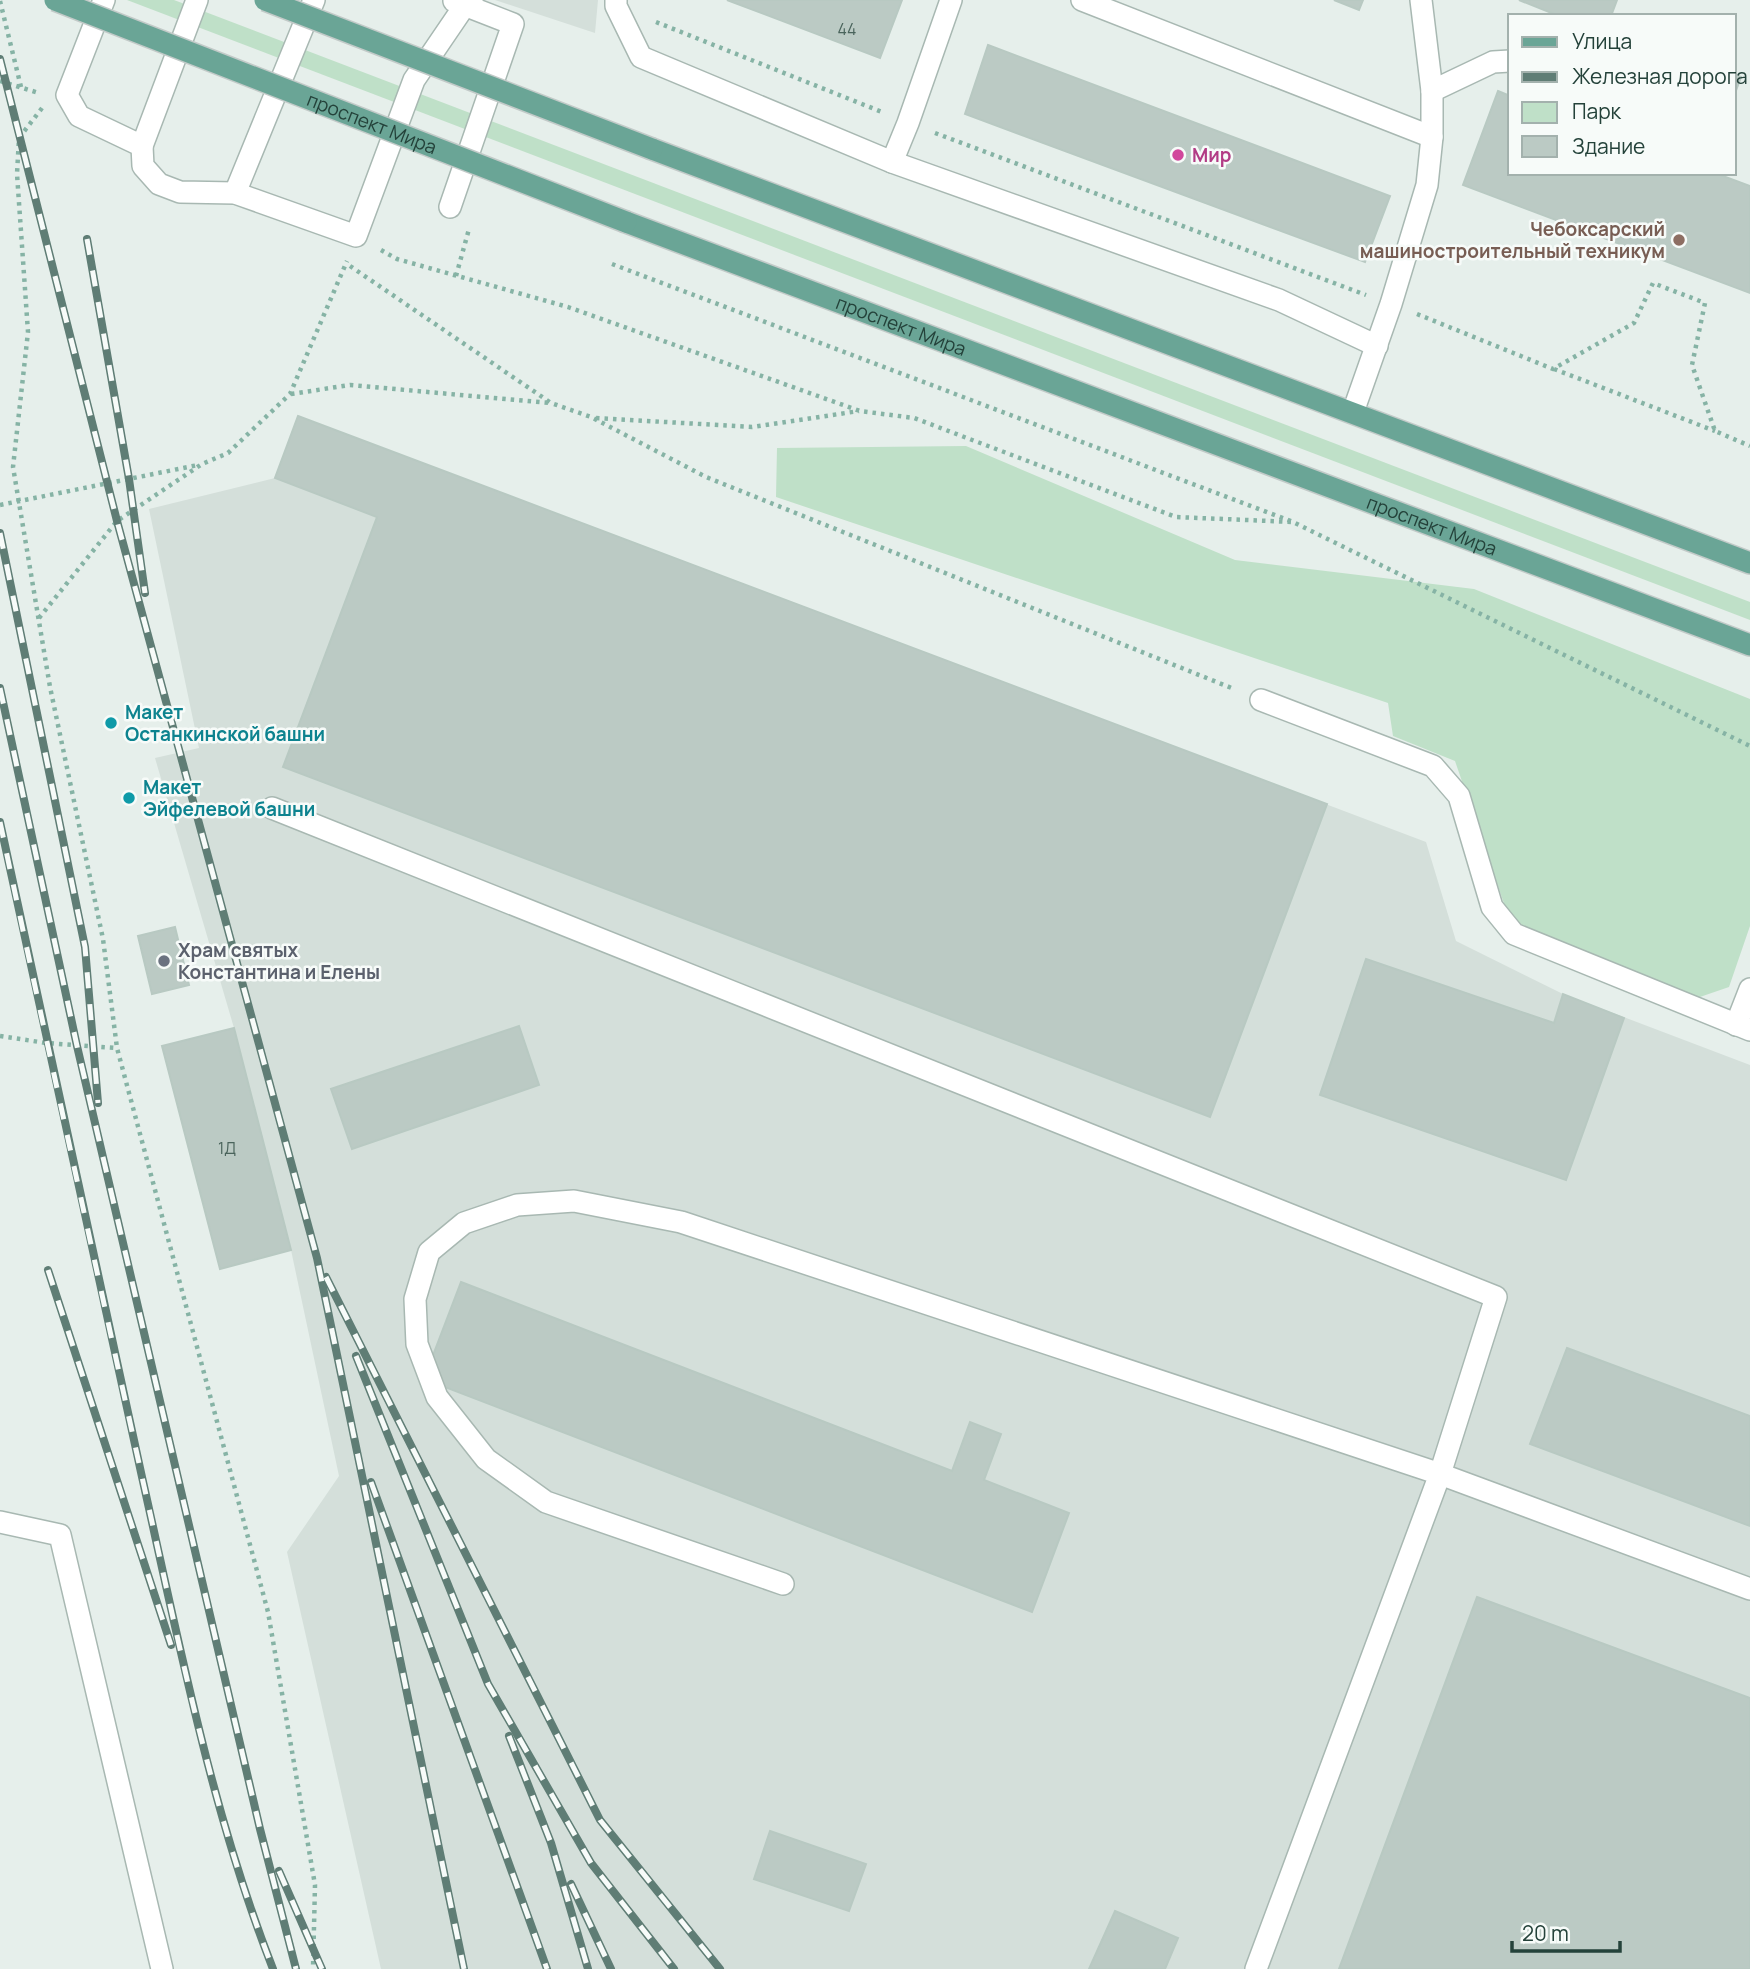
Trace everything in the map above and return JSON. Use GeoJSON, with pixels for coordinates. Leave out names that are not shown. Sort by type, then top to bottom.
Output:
{"type":"FeatureCollection","features":[{"type":"Feature","properties":{"kind":"main road","name":"проспект Мира"},"geometry":{"type":"LineString","coordinates":[[55,0],[626,222],[1750,645]]}},
{"type":"Feature","properties":{"kind":"main road"},"geometry":{"type":"LineString","coordinates":[[265,0],[652,149],[1750,563]]}},
{"type":"Feature","properties":{"kind":"lane"},"geometry":{"type":"LineString","coordinates":[[104,0],[59,96],[79,117],[142,146]]}},
{"type":"Feature","properties":{"kind":"lane"},"geometry":{"type":"LineString","coordinates":[[197,0],[142,146],[143,166],[159,184],[180,192],[235,193],[356,236],[414,80],[463,2],[513,24],[450,207]]}},
{"type":"Feature","properties":{"kind":"lane"},"geometry":{"type":"LineString","coordinates":[[235,193],[314,0]]}},
{"type":"Feature","properties":{"kind":"lane"},"geometry":{"type":"LineString","coordinates":[[892,162],[951,0]]}},
{"type":"Feature","properties":{"kind":"lane"},"geometry":{"type":"LineString","coordinates":[[1082,0],[1432,137]]}},
{"type":"Feature","properties":{"kind":"lane"},"geometry":{"type":"LineString","coordinates":[[1353,412],[1377,346],[1427,185],[1432,137],[1432,91],[1421,0]]}},
{"type":"Feature","properties":{"kind":"lane"},"geometry":{"type":"LineString","coordinates":[[616,3],[641,57],[892,162],[1279,300],[1377,346]]}},
{"type":"Feature","properties":{"kind":"lane"},"geometry":{"type":"LineString","coordinates":[[1432,91],[1493,62],[1508,61]]}},
{"type":"Feature","properties":{"kind":"lane"},"geometry":{"type":"LineString","coordinates":[[1261,700],[1433,766],[1459,796],[1492,907],[1514,933],[1743,1027],[1750,989]]}},
{"type":"Feature","properties":{"kind":"lane"},"geometry":{"type":"LineString","coordinates":[[272,808],[1496,1297],[1440,1475],[1256,1969]]}},
{"type":"Feature","properties":{"kind":"lane"},"geometry":{"type":"LineString","coordinates":[[783,1584],[546,1502],[486,1459],[437,1397],[417,1344],[415,1298],[429,1252],[464,1223],[517,1205],[574,1200],[681,1222],[1440,1475],[1750,1589]]}},
{"type":"Feature","properties":{"kind":"lane"},"geometry":{"type":"LineString","coordinates":[[0,1522],[60,1535],[162,1969]]}},
{"type":"Feature","properties":{"kind":"path"},"geometry":{"type":"LineString","coordinates":[[0,1],[21,87]]}},
{"type":"Feature","properties":{"kind":"path"},"geometry":{"type":"LineString","coordinates":[[616,3],[908,123],[1376,298]]}},
{"type":"Feature","properties":{"kind":"path"},"geometry":{"type":"LineString","coordinates":[[0,81],[59,96]]}},
{"type":"Feature","properties":{"kind":"path"},"geometry":{"type":"LineString","coordinates":[[59,96],[19,138],[18,174],[28,332],[13,467],[50,687],[103,939],[117,1048],[268,1612],[315,1885],[313,1969]]}},
{"type":"Feature","properties":{"kind":"path"},"geometry":{"type":"LineString","coordinates":[[450,207],[471,222],[456,276]]}},
{"type":"Feature","properties":{"kind":"path"},"geometry":{"type":"LineString","coordinates":[[38,618],[117,521],[202,464],[228,453],[290,394],[356,236],[397,259],[568,307],[860,411],[914,418],[1176,517],[1293,522]]}},
{"type":"Feature","properties":{"kind":"path"},"geometry":{"type":"LineString","coordinates":[[346,263],[551,403]]}},
{"type":"Feature","properties":{"kind":"path"},"geometry":{"type":"LineString","coordinates":[[612,264],[1293,522],[1750,746]]}},
{"type":"Feature","properties":{"kind":"path"},"geometry":{"type":"LineString","coordinates":[[1553,369],[1634,323],[1653,283],[1706,303],[1692,365],[1715,431]]}},
{"type":"Feature","properties":{"kind":"path"},"geometry":{"type":"LineString","coordinates":[[1415,313],[1750,446]]}},
{"type":"Feature","properties":{"kind":"path"},"geometry":{"type":"LineString","coordinates":[[290,394],[350,385],[551,403],[591,417],[706,477],[1261,700]]}},
{"type":"Feature","properties":{"kind":"path"},"geometry":{"type":"LineString","coordinates":[[591,417],[752,427],[860,411]]}},
{"type":"Feature","properties":{"kind":"path"},"geometry":{"type":"LineString","coordinates":[[0,505],[202,464]]}},
{"type":"Feature","properties":{"kind":"path"},"geometry":{"type":"LineString","coordinates":[[0,1036],[46,1043],[117,1048]]}},
{"type":"Feature","properties":{"kind":"shaded area"},"geometry":{"type":"Polygon","coordinates":[[[495,0],[598,0],[595,33],[495,0]]]}},
{"type":"Feature","properties":{"kind":"shaded area"},"geometry":{"type":"Polygon","coordinates":[[[298,416],[1426,842],[1456,941],[1563,994],[1750,1065],[1750,1969],[381,1969],[287,1552],[339,1476],[291,1250],[234,1028],[155,758],[199,748],[149,509],[275,478],[298,416]]]}},
{"type":"Feature","properties":{"kind":"green space"},"geometry":{"type":"Polygon","coordinates":[[[127,0],[174,0],[1750,602],[1750,620],[127,0]]]}},
{"type":"Feature","properties":{"kind":"green space"},"geometry":{"type":"Polygon","coordinates":[[[966,446],[1235,560],[1474,589],[1750,699],[1750,926],[1729,987],[1697,998],[1510,921],[1455,761],[1393,736],[1388,703],[776,497],[777,448],[966,446]]]}},
{"type":"Feature","properties":{"kind":"building"},"geometry":{"type":"Polygon","coordinates":[[[727,0],[902,0],[880,58],[727,0]]]}},
{"type":"Feature","properties":{"kind":"building"},"geometry":{"type":"Polygon","coordinates":[[[1334,0],[1363,0],[1359,10],[1334,0]]]}},
{"type":"Feature","properties":{"kind":"building"},"geometry":{"type":"Polygon","coordinates":[[[1519,0],[1617,0],[1612,14],[1554,14],[1519,0]]]}},
{"type":"Feature","properties":{"kind":"building","name":"Мир"},"geometry":{"type":"Polygon","coordinates":[[[988,45],[1390,196],[1365,262],[965,114],[988,45]]]}},
{"type":"Feature","properties":{"kind":"building"},"geometry":{"type":"Polygon","coordinates":[[[1736,75],[1741,77],[1736,91],[1736,75]]]}},
{"type":"Feature","properties":{"kind":"building","name":"Чебоксарский машиностроительный техникум"},"geometry":{"type":"Polygon","coordinates":[[[1498,91],[1508,95],[1508,175],[1720,175],[1750,186],[1750,293],[1463,185],[1498,91]]]}},
{"type":"Feature","properties":{"kind":"building"},"geometry":{"type":"Polygon","coordinates":[[[298,416],[1327,804],[1210,1117],[283,767],[377,517],[275,478],[298,416]]]}},
{"type":"Feature","properties":{"kind":"building","name":"Храм святых Константина и Елены"},"geometry":{"type":"Polygon","coordinates":[[[175,927],[189,985],[152,994],[138,936],[175,927]]]}},
{"type":"Feature","properties":{"kind":"building"},"geometry":{"type":"Polygon","coordinates":[[[1366,959],[1554,1023],[1563,994],[1624,1018],[1566,1180],[1320,1095],[1366,959]]]}},
{"type":"Feature","properties":{"kind":"building"},"geometry":{"type":"Polygon","coordinates":[[[519,1026],[539,1085],[352,1149],[331,1089],[519,1026]]]}},
{"type":"Feature","properties":{"kind":"building"},"geometry":{"type":"Polygon","coordinates":[[[234,1028],[291,1250],[220,1269],[162,1046],[234,1028]]]}},
{"type":"Feature","properties":{"kind":"building"},"geometry":{"type":"Polygon","coordinates":[[[461,1282],[952,1471],[970,1422],[1001,1434],[984,1480],[1069,1513],[1032,1612],[424,1379],[461,1282]]]}},
{"type":"Feature","properties":{"kind":"building"},"geometry":{"type":"Polygon","coordinates":[[[1567,1348],[1750,1416],[1750,1526],[1530,1444],[1567,1348]]]}},
{"type":"Feature","properties":{"kind":"building"},"geometry":{"type":"Polygon","coordinates":[[[1477,1597],[1750,1698],[1750,1969],[1339,1969],[1477,1597]]]}},
{"type":"Feature","properties":{"kind":"building"},"geometry":{"type":"Polygon","coordinates":[[[770,1831],[866,1864],[849,1911],[754,1879],[770,1831]]]}},
{"type":"Feature","properties":{"kind":"building"},"geometry":{"type":"Polygon","coordinates":[[[1115,1911],[1178,1938],[1165,1969],[1089,1969],[1115,1911]]]}},
{"type":"Feature","properties":{"kind":"railway"},"geometry":{"type":"LineString","coordinates":[[0,59],[117,521],[317,1258],[464,1969]]}},
{"type":"Feature","properties":{"kind":"railway"},"geometry":{"type":"LineString","coordinates":[[87,239],[129,479],[145,593]]}},
{"type":"Feature","properties":{"kind":"railway"},"geometry":{"type":"LineString","coordinates":[[0,533],[85,947],[98,1103]]}},
{"type":"Feature","properties":{"kind":"railway"},"geometry":{"type":"LineString","coordinates":[[0,688],[77,1046],[260,1829],[296,1969]]}},
{"type":"Feature","properties":{"kind":"railway"},"geometry":{"type":"LineString","coordinates":[[0,822],[183,1664],[232,1849],[273,1969]]}},
{"type":"Feature","properties":{"kind":"railway"},"geometry":{"type":"LineString","coordinates":[[48,1270],[171,1645]]}},
{"type":"Feature","properties":{"kind":"railway"},"geometry":{"type":"LineString","coordinates":[[326,1277],[600,1820],[720,1969]]}},
{"type":"Feature","properties":{"kind":"railway"},"geometry":{"type":"LineString","coordinates":[[356,1356],[488,1684],[591,1863],[674,1969]]}},
{"type":"Feature","properties":{"kind":"railway"},"geometry":{"type":"LineString","coordinates":[[371,1482],[547,1969]]}},
{"type":"Feature","properties":{"kind":"railway"},"geometry":{"type":"LineString","coordinates":[[509,1736],[551,1843],[588,1969]]}},
{"type":"Feature","properties":{"kind":"railway"},"geometry":{"type":"LineString","coordinates":[[279,1871],[322,1969]]}},
{"type":"Feature","properties":{"kind":"railway"},"geometry":{"type":"LineString","coordinates":[[571,1884],[611,1969]]}},
{"type":"Feature","properties":{"kind":"place","name":"Мир"},"geometry":{"type":"Point","coordinates":[1178,155]}},
{"type":"Feature","properties":{"kind":"place","name":"Чебоксарский машиностроительный техникум"},"geometry":{"type":"Point","coordinates":[1679,240]}},
{"type":"Feature","properties":{"kind":"place","name":"Макет Останкинской башни"},"geometry":{"type":"Point","coordinates":[111,723]}},
{"type":"Feature","properties":{"kind":"place","name":"Макет Эйфелевой башни"},"geometry":{"type":"Point","coordinates":[129,798]}},
{"type":"Feature","properties":{"kind":"place","name":"Храм святых Константина и Елены"},"geometry":{"type":"Point","coordinates":[164,961]}}]}
